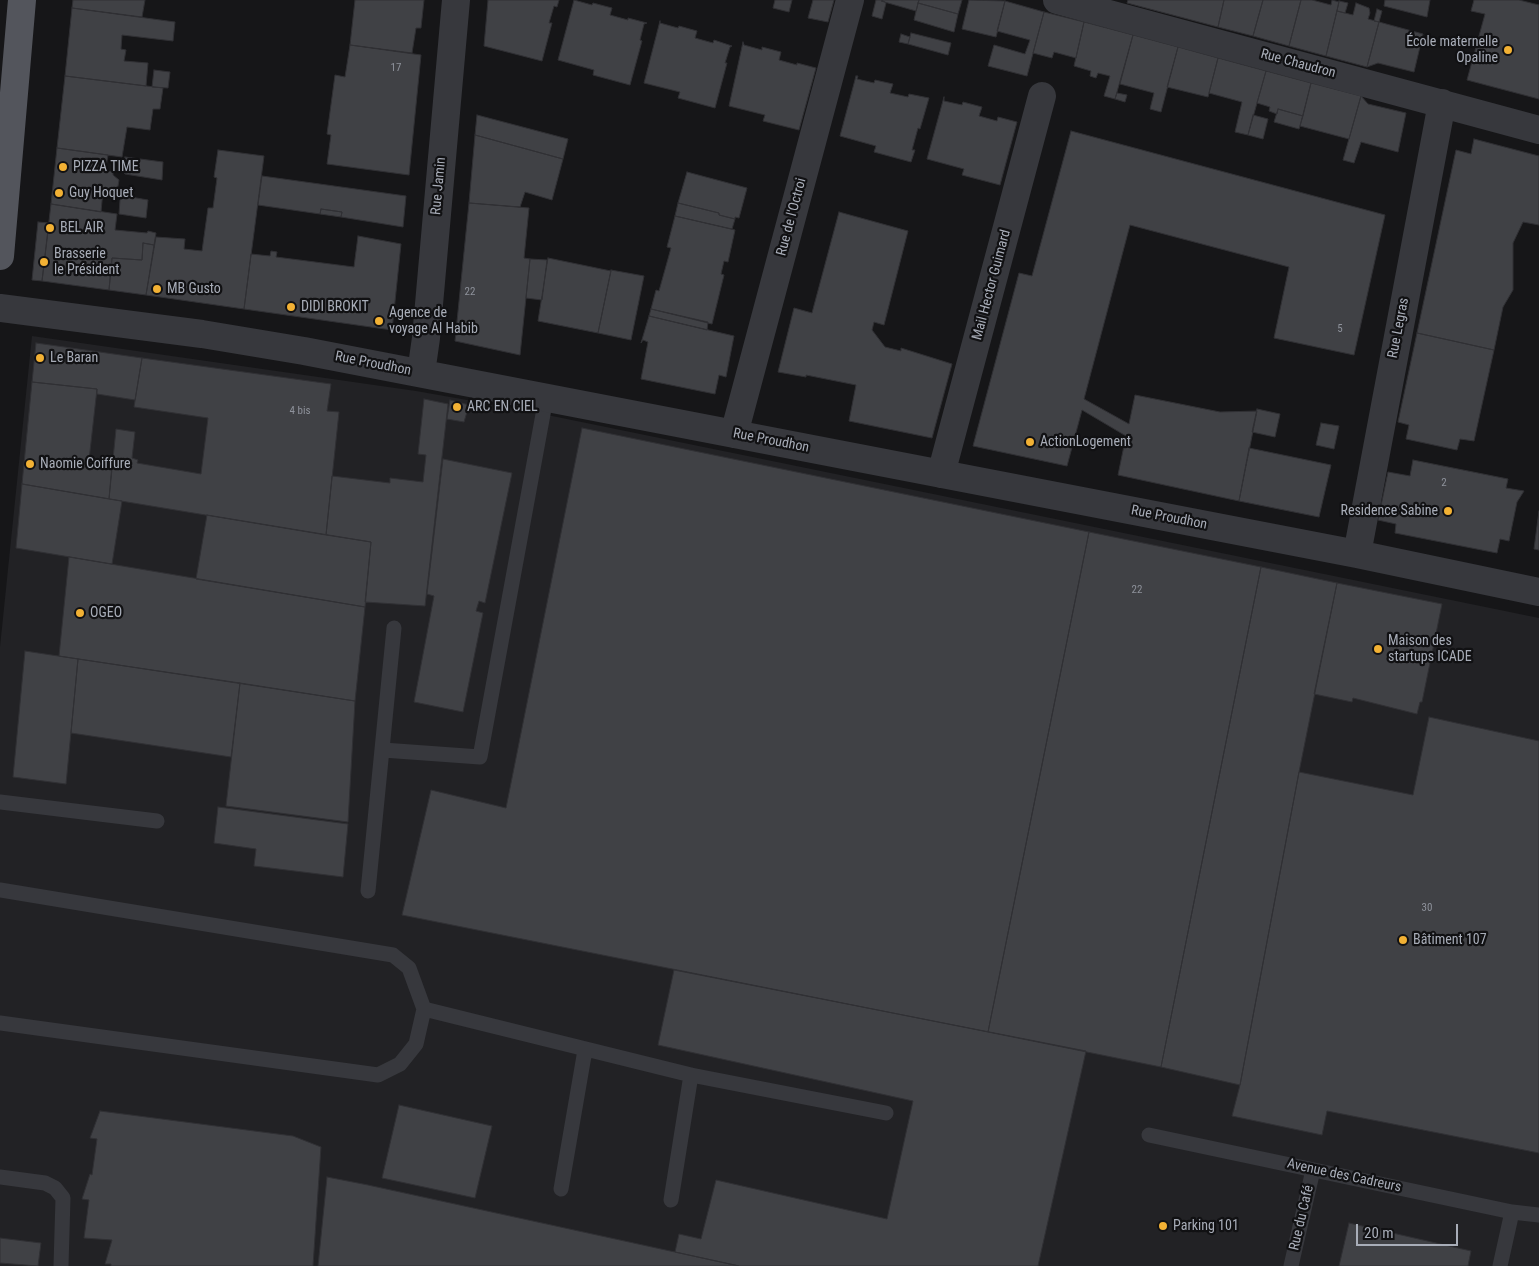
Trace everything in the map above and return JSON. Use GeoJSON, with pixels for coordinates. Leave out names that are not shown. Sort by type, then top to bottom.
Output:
{"type":"FeatureCollection","features":[{"type":"Feature","properties":{"kind":"main road"},"geometry":{"type":"LineString","coordinates":[[0,256],[22,0]]}},
{"type":"Feature","properties":{"kind":"street","name":"Rue Jamin"},"geometry":{"type":"LineString","coordinates":[[421,373],[426,338],[456,0]]}},
{"type":"Feature","properties":{"kind":"street","name":"Rue de l'Octroi"},"geometry":{"type":"LineString","coordinates":[[734,434],[850,0]]}},
{"type":"Feature","properties":{"kind":"street","name":"Rue Chaudron"},"geometry":{"type":"LineString","coordinates":[[1058,0],[1539,130]]}},
{"type":"Feature","properties":{"kind":"street","name":"Mail Hector Guimard"},"geometry":{"type":"LineString","coordinates":[[941,474],[1042,96]]}},
{"type":"Feature","properties":{"kind":"street","name":"Rue Legras"},"geometry":{"type":"LineString","coordinates":[[1357,554],[1442,103]]}},
{"type":"Feature","properties":{"kind":"street","name":"Rue Proudhon"},"geometry":{"type":"LineString","coordinates":[[0,308],[211,336],[304,351],[1357,554],[1539,592]]}},
{"type":"Feature","properties":{"kind":"lane"},"geometry":{"type":"LineString","coordinates":[[383,750],[480,756],[546,398]]}},
{"type":"Feature","properties":{"kind":"lane"},"geometry":{"type":"LineString","coordinates":[[368,891],[394,628]]}},
{"type":"Feature","properties":{"kind":"lane"},"geometry":{"type":"LineString","coordinates":[[0,802],[157,821]]}},
{"type":"Feature","properties":{"kind":"lane"},"geometry":{"type":"LineString","coordinates":[[0,890],[393,955],[409,968],[424,1009],[416,1044],[400,1064],[378,1076],[0,1023]]}},
{"type":"Feature","properties":{"kind":"lane"},"geometry":{"type":"LineString","coordinates":[[424,1009],[585,1050],[691,1074],[886,1113]]}},
{"type":"Feature","properties":{"kind":"lane"},"geometry":{"type":"LineString","coordinates":[[561,1188],[585,1050]]}},
{"type":"Feature","properties":{"kind":"lane"},"geometry":{"type":"LineString","coordinates":[[671,1200],[691,1074]]}},
{"type":"Feature","properties":{"kind":"lane","name":"Avenue des Cadreurs"},"geometry":{"type":"LineString","coordinates":[[1148,1135],[1512,1212],[1539,1215]]}},
{"type":"Feature","properties":{"kind":"lane","name":"Rue du Café"},"geometry":{"type":"LineString","coordinates":[[1291,1266],[1314,1170]]}},
{"type":"Feature","properties":{"kind":"lane"},"geometry":{"type":"LineString","coordinates":[[0,1177],[45,1183],[55,1188],[63,1198],[61,1266]]}},
{"type":"Feature","properties":{"kind":"lane"},"geometry":{"type":"LineString","coordinates":[[1500,1266],[1512,1212]]}},
{"type":"Feature","properties":{"kind":"shaded area"},"geometry":{"type":"Polygon","coordinates":[[[32,336],[416,391],[518,409],[1539,618],[1539,1266],[0,1266],[0,647],[32,336]]]}},
{"type":"Feature","properties":{"kind":"building"},"geometry":{"type":"Polygon","coordinates":[[[73,0],[145,0],[142,17],[72,8],[73,0]]]}},
{"type":"Feature","properties":{"kind":"building"},"geometry":{"type":"Polygon","coordinates":[[[355,0],[424,0],[421,28],[416,28],[412,53],[350,45],[355,0]]]}},
{"type":"Feature","properties":{"kind":"building"},"geometry":{"type":"Polygon","coordinates":[[[488,0],[559,0],[557,7],[554,6],[549,23],[552,23],[542,61],[484,46],[488,0]]]}},
{"type":"Feature","properties":{"kind":"building"},"geometry":{"type":"Polygon","coordinates":[[[574,0],[612,8],[610,15],[647,23],[644,24],[640,40],[642,41],[630,85],[593,75],[594,70],[558,60],[574,0]]]}},
{"type":"Feature","properties":{"kind":"building"},"geometry":{"type":"Polygon","coordinates":[[[775,0],[792,0],[789,12],[773,8],[775,0]]]}},
{"type":"Feature","properties":{"kind":"building"},"geometry":{"type":"Polygon","coordinates":[[[813,0],[834,0],[828,22],[808,18],[813,0]]]}},
{"type":"Feature","properties":{"kind":"building"},"geometry":{"type":"Polygon","coordinates":[[[876,0],[882,0],[886,3],[882,19],[872,16],[876,0]]]}},
{"type":"Feature","properties":{"kind":"building"},"geometry":{"type":"Polygon","coordinates":[[[882,0],[919,0],[916,11],[882,0]]]}},
{"type":"Feature","properties":{"kind":"building"},"geometry":{"type":"Polygon","coordinates":[[[919,0],[962,0],[958,14],[918,3],[919,0]]]}},
{"type":"Feature","properties":{"kind":"building"},"geometry":{"type":"Polygon","coordinates":[[[969,0],[1005,1],[996,37],[962,29],[969,0]]]}},
{"type":"Feature","properties":{"kind":"building"},"geometry":{"type":"Polygon","coordinates":[[[1128,0],[1224,0],[1218,27],[1127,3],[1128,0]]]}},
{"type":"Feature","properties":{"kind":"building"},"geometry":{"type":"Polygon","coordinates":[[[1224,0],[1263,0],[1253,36],[1218,27],[1224,0]]]}},
{"type":"Feature","properties":{"kind":"building"},"geometry":{"type":"Polygon","coordinates":[[[1263,0],[1301,0],[1289,46],[1253,36],[1263,0]]]}},
{"type":"Feature","properties":{"kind":"building"},"geometry":{"type":"Polygon","coordinates":[[[1301,0],[1312,0],[1331,5],[1332,0],[1339,2],[1326,56],[1289,46],[1301,0]]]}},
{"type":"Feature","properties":{"kind":"building"},"geometry":{"type":"Polygon","coordinates":[[[1385,0],[1430,0],[1427,17],[1384,6],[1385,0]]]}},
{"type":"Feature","properties":{"kind":"building"},"geometry":{"type":"Polygon","coordinates":[[[1474,0],[1519,0],[1539,5],[1539,99],[1467,80],[1485,14],[1471,11],[1474,0]]]}},
{"type":"Feature","properties":{"kind":"building"},"geometry":{"type":"Polygon","coordinates":[[[1005,1],[1044,12],[1027,76],[988,66],[994,45],[1025,54],[1030,40],[997,31],[1005,1]]]}},
{"type":"Feature","properties":{"kind":"building"},"geometry":{"type":"Polygon","coordinates":[[[1339,1],[1348,3],[1345,13],[1337,11],[1339,1]]]}},
{"type":"Feature","properties":{"kind":"building"},"geometry":{"type":"Polygon","coordinates":[[[918,3],[958,14],[954,32],[914,20],[918,3]]]}},
{"type":"Feature","properties":{"kind":"building"},"geometry":{"type":"Polygon","coordinates":[[[1356,3],[1369,8],[1368,19],[1379,22],[1367,67],[1326,56],[1337,11],[1353,15],[1356,3]]]}},
{"type":"Feature","properties":{"kind":"building"},"geometry":{"type":"Polygon","coordinates":[[[72,8],[175,22],[173,41],[122,35],[121,49],[126,50],[124,61],[148,63],[146,86],[65,76],[72,8]]]}},
{"type":"Feature","properties":{"kind":"building"},"geometry":{"type":"Polygon","coordinates":[[[1377,9],[1382,11],[1379,22],[1374,21],[1377,9]]]}},
{"type":"Feature","properties":{"kind":"building"},"geometry":{"type":"Polygon","coordinates":[[[1044,12],[1084,22],[1076,58],[1054,52],[1052,58],[1033,53],[1044,12]]]}},
{"type":"Feature","properties":{"kind":"building"},"geometry":{"type":"Polygon","coordinates":[[[660,21],[660,23],[678,28],[679,26],[697,31],[695,38],[713,43],[714,40],[732,46],[725,63],[727,63],[715,108],[678,98],[680,92],[644,83],[660,21]]]}},
{"type":"Feature","properties":{"kind":"building"},"geometry":{"type":"Polygon","coordinates":[[[1084,22],[1133,35],[1115,99],[1104,96],[1110,76],[1098,73],[1096,78],[1090,76],[1091,71],[1074,66],[1084,22]]]}},
{"type":"Feature","properties":{"kind":"building"},"geometry":{"type":"Polygon","coordinates":[[[1379,22],[1423,34],[1414,72],[1378,63],[1367,67],[1379,22]]]}},
{"type":"Feature","properties":{"kind":"building"},"geometry":{"type":"Polygon","coordinates":[[[911,33],[951,43],[948,55],[908,44],[911,33]]]}},
{"type":"Feature","properties":{"kind":"building"},"geometry":{"type":"Polygon","coordinates":[[[901,34],[910,37],[908,44],[899,42],[901,34]]]}},
{"type":"Feature","properties":{"kind":"building"},"geometry":{"type":"Polygon","coordinates":[[[1133,35],[1178,47],[1161,112],[1150,109],[1154,93],[1120,84],[1133,35]]]}},
{"type":"Feature","properties":{"kind":"building"},"geometry":{"type":"Polygon","coordinates":[[[743,42],[744,45],[762,50],[762,47],[781,52],[779,60],[816,68],[799,130],[763,121],[765,115],[729,106],[743,42]]]}},
{"type":"Feature","properties":{"kind":"building"},"geometry":{"type":"Polygon","coordinates":[[[350,45],[421,55],[409,175],[327,164],[331,135],[327,134],[335,75],[345,77],[350,45]]]}},
{"type":"Feature","properties":{"kind":"building"},"geometry":{"type":"Polygon","coordinates":[[[1178,47],[1218,58],[1208,97],[1167,87],[1178,47]]]}},
{"type":"Feature","properties":{"kind":"building"},"geometry":{"type":"Polygon","coordinates":[[[1218,58],[1266,71],[1248,135],[1235,132],[1242,102],[1209,93],[1218,58]]]}},
{"type":"Feature","properties":{"kind":"building"},"geometry":{"type":"Polygon","coordinates":[[[154,70],[170,72],[168,88],[152,87],[154,70]]]}},
{"type":"Feature","properties":{"kind":"building"},"geometry":{"type":"Polygon","coordinates":[[[1266,71],[1311,83],[1303,116],[1278,109],[1277,114],[1269,111],[1270,107],[1257,103],[1266,71]]]}},
{"type":"Feature","properties":{"kind":"building"},"geometry":{"type":"Polygon","coordinates":[[[65,76],[163,88],[160,109],[153,109],[150,130],[127,127],[122,157],[57,148],[65,76]]]}},
{"type":"Feature","properties":{"kind":"building"},"geometry":{"type":"Polygon","coordinates":[[[856,76],[858,76],[857,79],[874,83],[875,80],[893,84],[890,93],[908,97],[909,94],[929,98],[920,129],[918,128],[911,162],[874,152],[876,146],[840,136],[856,76]]]}},
{"type":"Feature","properties":{"kind":"building"},"geometry":{"type":"Polygon","coordinates":[[[1311,83],[1361,96],[1349,139],[1300,126],[1311,83]]]}},
{"type":"Feature","properties":{"kind":"building"},"geometry":{"type":"Polygon","coordinates":[[[1117,93],[1127,95],[1125,102],[1115,99],[1117,93]]]}},
{"type":"Feature","properties":{"kind":"building"},"geometry":{"type":"Polygon","coordinates":[[[1361,96],[1368,104],[1406,113],[1398,152],[1361,142],[1354,163],[1343,160],[1361,96]]]}},
{"type":"Feature","properties":{"kind":"building"},"geometry":{"type":"Polygon","coordinates":[[[944,97],[944,101],[962,105],[963,102],[982,107],[979,116],[997,121],[998,117],[1017,122],[1000,185],[962,175],[964,169],[927,159],[944,97]]]}},
{"type":"Feature","properties":{"kind":"building"},"geometry":{"type":"Polygon","coordinates":[[[1278,109],[1303,116],[1299,129],[1274,122],[1278,109]]]}},
{"type":"Feature","properties":{"kind":"building"},"geometry":{"type":"Polygon","coordinates":[[[477,115],[568,139],[563,159],[475,135],[477,115]]]}},
{"type":"Feature","properties":{"kind":"building"},"geometry":{"type":"Polygon","coordinates":[[[1253,115],[1268,119],[1263,139],[1248,135],[1253,115]]]}},
{"type":"Feature","properties":{"kind":"building"},"geometry":{"type":"Polygon","coordinates":[[[1071,131],[1385,215],[1354,355],[1274,338],[1289,267],[1130,225],[1084,399],[1129,424],[1135,395],[1220,412],[1257,411],[1239,501],[1118,475],[1126,436],[1082,410],[1067,466],[973,446],[1019,273],[1032,276],[1071,131]]]}},
{"type":"Feature","properties":{"kind":"building"},"geometry":{"type":"Polygon","coordinates":[[[475,135],[563,159],[552,200],[525,192],[520,207],[469,203],[475,135]]]}},
{"type":"Feature","properties":{"kind":"building"},"geometry":{"type":"Polygon","coordinates":[[[1474,139],[1539,156],[1539,225],[1523,222],[1513,243],[1513,290],[1503,307],[1494,350],[1417,333],[1456,150],[1471,154],[1474,139]]]}},
{"type":"Feature","properties":{"kind":"building"},"geometry":{"type":"Polygon","coordinates":[[[57,148],[108,155],[105,172],[113,171],[113,175],[119,180],[115,192],[103,190],[101,212],[51,204],[57,148]]]}},
{"type":"Feature","properties":{"kind":"building"},"geometry":{"type":"Polygon","coordinates":[[[218,150],[264,156],[244,309],[146,295],[156,237],[185,239],[184,249],[202,251],[208,208],[213,208],[217,178],[214,177],[218,150]]]}},
{"type":"Feature","properties":{"kind":"building"},"geometry":{"type":"Polygon","coordinates":[[[125,157],[163,162],[162,180],[125,174],[123,171],[125,157]]]}},
{"type":"Feature","properties":{"kind":"building"},"geometry":{"type":"Polygon","coordinates":[[[687,172],[747,188],[739,218],[735,217],[735,219],[678,203],[687,172]]]}},
{"type":"Feature","properties":{"kind":"building"},"geometry":{"type":"Polygon","coordinates":[[[262,176],[406,196],[403,227],[341,217],[342,212],[321,209],[320,214],[258,205],[262,176]]]}},
{"type":"Feature","properties":{"kind":"building"},"geometry":{"type":"Polygon","coordinates":[[[125,196],[148,200],[146,218],[119,214],[120,200],[125,196]]]}},
{"type":"Feature","properties":{"kind":"building"},"geometry":{"type":"Polygon","coordinates":[[[469,203],[529,208],[524,258],[530,259],[520,355],[455,341],[469,203]]]}},
{"type":"Feature","properties":{"kind":"building"},"geometry":{"type":"Polygon","coordinates":[[[678,203],[735,219],[732,229],[675,216],[678,203]]]}},
{"type":"Feature","properties":{"kind":"building"},"geometry":{"type":"Polygon","coordinates":[[[51,204],[117,214],[115,230],[156,233],[154,245],[143,243],[142,260],[112,258],[109,290],[42,281],[51,204]]]}},
{"type":"Feature","properties":{"kind":"building"},"geometry":{"type":"Polygon","coordinates":[[[321,209],[342,212],[341,217],[320,214],[321,209]]]}},
{"type":"Feature","properties":{"kind":"building"},"geometry":{"type":"Polygon","coordinates":[[[839,212],[908,231],[884,325],[874,322],[872,330],[885,347],[901,351],[901,348],[952,364],[932,438],[849,421],[856,385],[806,375],[806,377],[778,372],[794,308],[812,313],[839,212]]]}},
{"type":"Feature","properties":{"kind":"building"},"geometry":{"type":"Polygon","coordinates":[[[675,216],[735,230],[728,262],[724,261],[721,274],[724,275],[712,324],[651,309],[656,290],[659,291],[671,248],[667,247],[675,216]]]}},
{"type":"Feature","properties":{"kind":"building"},"geometry":{"type":"Polygon","coordinates":[[[38,222],[49,223],[42,281],[32,280],[38,222]]]}},
{"type":"Feature","properties":{"kind":"building"},"geometry":{"type":"Polygon","coordinates":[[[358,236],[401,244],[392,330],[244,309],[251,254],[270,256],[271,251],[277,252],[276,257],[354,267],[358,236]]]}},
{"type":"Feature","properties":{"kind":"building"},"geometry":{"type":"Polygon","coordinates":[[[143,243],[154,245],[146,295],[109,290],[112,258],[142,260],[143,243]]]}},
{"type":"Feature","properties":{"kind":"building"},"geometry":{"type":"Polygon","coordinates":[[[548,258],[611,271],[598,333],[538,321],[548,258]]]}},
{"type":"Feature","properties":{"kind":"building"},"geometry":{"type":"Polygon","coordinates":[[[530,259],[547,260],[542,300],[526,298],[530,259]]]}},
{"type":"Feature","properties":{"kind":"building"},"geometry":{"type":"Polygon","coordinates":[[[611,270],[644,276],[631,340],[598,333],[611,270]]]}},
{"type":"Feature","properties":{"kind":"building"},"geometry":{"type":"Polygon","coordinates":[[[651,309],[708,322],[707,330],[649,316],[651,309]]]}},
{"type":"Feature","properties":{"kind":"building"},"geometry":{"type":"Polygon","coordinates":[[[649,316],[734,336],[726,377],[719,375],[715,394],[641,379],[648,342],[643,340],[641,343],[649,316]]]}},
{"type":"Feature","properties":{"kind":"building"},"geometry":{"type":"Polygon","coordinates":[[[1417,333],[1494,350],[1474,441],[1460,439],[1457,450],[1406,439],[1409,425],[1398,422],[1417,333]]]}},
{"type":"Feature","properties":{"kind":"building"},"geometry":{"type":"Polygon","coordinates":[[[36,343],[142,358],[135,400],[97,394],[97,389],[32,382],[36,343]]]}},
{"type":"Feature","properties":{"kind":"building"},"geometry":{"type":"Polygon","coordinates":[[[142,358],[331,384],[327,411],[339,412],[326,535],[109,499],[116,429],[135,432],[132,458],[138,460],[137,463],[201,474],[208,418],[134,407],[142,358]]]}},
{"type":"Feature","properties":{"kind":"building"},"geometry":{"type":"Polygon","coordinates":[[[32,382],[97,389],[89,460],[112,464],[109,499],[22,484],[32,382]]]}},
{"type":"Feature","properties":{"kind":"building"},"geometry":{"type":"Polygon","coordinates":[[[424,399],[448,404],[425,606],[365,602],[371,542],[326,535],[332,476],[390,483],[390,478],[423,482],[426,455],[418,454],[424,399]]]}},
{"type":"Feature","properties":{"kind":"building"},"geometry":{"type":"Polygon","coordinates":[[[450,400],[469,405],[464,422],[447,419],[450,400]]]}},
{"type":"Feature","properties":{"kind":"building"},"geometry":{"type":"Polygon","coordinates":[[[1257,409],[1280,414],[1275,437],[1252,432],[1257,409]]]}},
{"type":"Feature","properties":{"kind":"building"},"geometry":{"type":"Polygon","coordinates":[[[1321,423],[1339,426],[1334,449],[1316,445],[1321,423]]]}},
{"type":"Feature","properties":{"kind":"building"},"geometry":{"type":"Polygon","coordinates":[[[582,428],[1089,532],[988,1032],[402,915],[431,790],[506,808],[582,428]]]}},
{"type":"Feature","properties":{"kind":"building"},"geometry":{"type":"Polygon","coordinates":[[[1249,448],[1331,465],[1319,517],[1239,501],[1249,448]]]}},
{"type":"Feature","properties":{"kind":"building"},"geometry":{"type":"Polygon","coordinates":[[[443,459],[512,473],[485,603],[479,601],[476,611],[483,613],[463,712],[414,702],[434,596],[427,594],[443,459]]]}},
{"type":"Feature","properties":{"kind":"building","name":"Residence Sabine"},"geometry":{"type":"Polygon","coordinates":[[[1413,460],[1508,479],[1506,488],[1524,491],[1517,502],[1509,541],[1500,539],[1497,553],[1395,533],[1396,524],[1378,520],[1388,472],[1410,476],[1413,460]]]}},
{"type":"Feature","properties":{"kind":"building"},"geometry":{"type":"Polygon","coordinates":[[[22,484],[122,501],[112,564],[16,548],[22,484]]]}},
{"type":"Feature","properties":{"kind":"building"},"geometry":{"type":"Polygon","coordinates":[[[1539,511],[1539,550],[1534,549],[1539,511]]]}},
{"type":"Feature","properties":{"kind":"building"},"geometry":{"type":"Polygon","coordinates":[[[207,515],[371,542],[365,607],[196,579],[207,515]]]}},
{"type":"Feature","properties":{"kind":"building"},"geometry":{"type":"Polygon","coordinates":[[[1089,532],[1261,567],[1161,1067],[988,1032],[1089,532]]]}},
{"type":"Feature","properties":{"kind":"building"},"geometry":{"type":"Polygon","coordinates":[[[69,557],[365,607],[355,701],[59,656],[69,557]]]}},
{"type":"Feature","properties":{"kind":"building"},"geometry":{"type":"Polygon","coordinates":[[[1261,567],[1337,583],[1240,1085],[1161,1067],[1261,567]]]}},
{"type":"Feature","properties":{"kind":"building","name":"Maison des startups ICADE"},"geometry":{"type":"Polygon","coordinates":[[[1337,583],[1442,604],[1422,702],[1420,702],[1417,714],[1353,698],[1352,702],[1314,694],[1337,583]]]}},
{"type":"Feature","properties":{"kind":"building"},"geometry":{"type":"Polygon","coordinates":[[[25,651],[78,659],[66,784],[13,777],[25,651]]]}},
{"type":"Feature","properties":{"kind":"building"},"geometry":{"type":"Polygon","coordinates":[[[78,659],[240,683],[231,757],[71,733],[78,659]]]}},
{"type":"Feature","properties":{"kind":"building"},"geometry":{"type":"Polygon","coordinates":[[[240,683],[355,701],[348,822],[226,806],[240,683]]]}},
{"type":"Feature","properties":{"kind":"building","name":"Bâtiment 107"},"geometry":{"type":"Polygon","coordinates":[[[1429,717],[1539,741],[1539,1153],[1327,1111],[1322,1135],[1232,1116],[1240,1085],[1299,772],[1413,795],[1429,717]]]}},
{"type":"Feature","properties":{"kind":"building"},"geometry":{"type":"Polygon","coordinates":[[[218,807],[348,824],[343,877],[254,866],[256,849],[214,843],[218,807]]]}},
{"type":"Feature","properties":{"kind":"building"},"geometry":{"type":"Polygon","coordinates":[[[674,970],[1086,1051],[1038,1266],[739,1266],[675,1252],[679,1234],[701,1239],[716,1180],[887,1219],[913,1101],[658,1045],[674,970]]]}},
{"type":"Feature","properties":{"kind":"building"},"geometry":{"type":"Polygon","coordinates":[[[399,1105],[492,1126],[475,1198],[382,1178],[399,1105]]]}},
{"type":"Feature","properties":{"kind":"building"},"geometry":{"type":"Polygon","coordinates":[[[100,1111],[293,1136],[321,1147],[313,1266],[111,1266],[111,1264],[105,1264],[112,1240],[84,1238],[89,1200],[82,1199],[90,1174],[92,1175],[97,1139],[90,1138],[100,1111]]]}},
{"type":"Feature","properties":{"kind":"building"},"geometry":{"type":"Polygon","coordinates":[[[327,1177],[368,1185],[739,1266],[318,1266],[327,1177]]]}},
{"type":"Feature","properties":{"kind":"building"},"geometry":{"type":"Polygon","coordinates":[[[1349,1223],[1471,1251],[1468,1266],[1339,1266],[1349,1223]]]}},
{"type":"Feature","properties":{"kind":"building"},"geometry":{"type":"Polygon","coordinates":[[[0,1238],[41,1243],[38,1266],[0,1263],[0,1238]]]}},
{"type":"Feature","properties":{"kind":"place","name":"École maternelle Opaline"},"geometry":{"type":"Point","coordinates":[1508,50]}},
{"type":"Feature","properties":{"kind":"place","name":"PIZZA TIME"},"geometry":{"type":"Point","coordinates":[63,167]}},
{"type":"Feature","properties":{"kind":"place","name":"Guy Hoquet"},"geometry":{"type":"Point","coordinates":[59,193]}},
{"type":"Feature","properties":{"kind":"place","name":"BEL AIR"},"geometry":{"type":"Point","coordinates":[50,228]}},
{"type":"Feature","properties":{"kind":"place","name":"Brasserie le Président"},"geometry":{"type":"Point","coordinates":[44,262]}},
{"type":"Feature","properties":{"kind":"place","name":"MB Gusto"},"geometry":{"type":"Point","coordinates":[157,289]}},
{"type":"Feature","properties":{"kind":"place","name":"DIDI BROKIT"},"geometry":{"type":"Point","coordinates":[291,307]}},
{"type":"Feature","properties":{"kind":"place","name":"Agence de voyage Al Habib"},"geometry":{"type":"Point","coordinates":[379,321]}},
{"type":"Feature","properties":{"kind":"place","name":"Le Baran"},"geometry":{"type":"Point","coordinates":[40,358]}},
{"type":"Feature","properties":{"kind":"place","name":"ARC EN CIEL"},"geometry":{"type":"Point","coordinates":[457,407]}},
{"type":"Feature","properties":{"kind":"place","name":"ActionLogement"},"geometry":{"type":"Point","coordinates":[1030,442]}},
{"type":"Feature","properties":{"kind":"place","name":"Naomie Coiffure"},"geometry":{"type":"Point","coordinates":[30,464]}},
{"type":"Feature","properties":{"kind":"place","name":"Residence Sabine"},"geometry":{"type":"Point","coordinates":[1448,511]}},
{"type":"Feature","properties":{"kind":"place","name":"OGEO"},"geometry":{"type":"Point","coordinates":[80,613]}},
{"type":"Feature","properties":{"kind":"place","name":"Maison des startups ICADE"},"geometry":{"type":"Point","coordinates":[1378,649]}},
{"type":"Feature","properties":{"kind":"place","name":"Bâtiment 107"},"geometry":{"type":"Point","coordinates":[1403,940]}},
{"type":"Feature","properties":{"kind":"place","name":"Parking 101"},"geometry":{"type":"Point","coordinates":[1163,1226]}}]}
